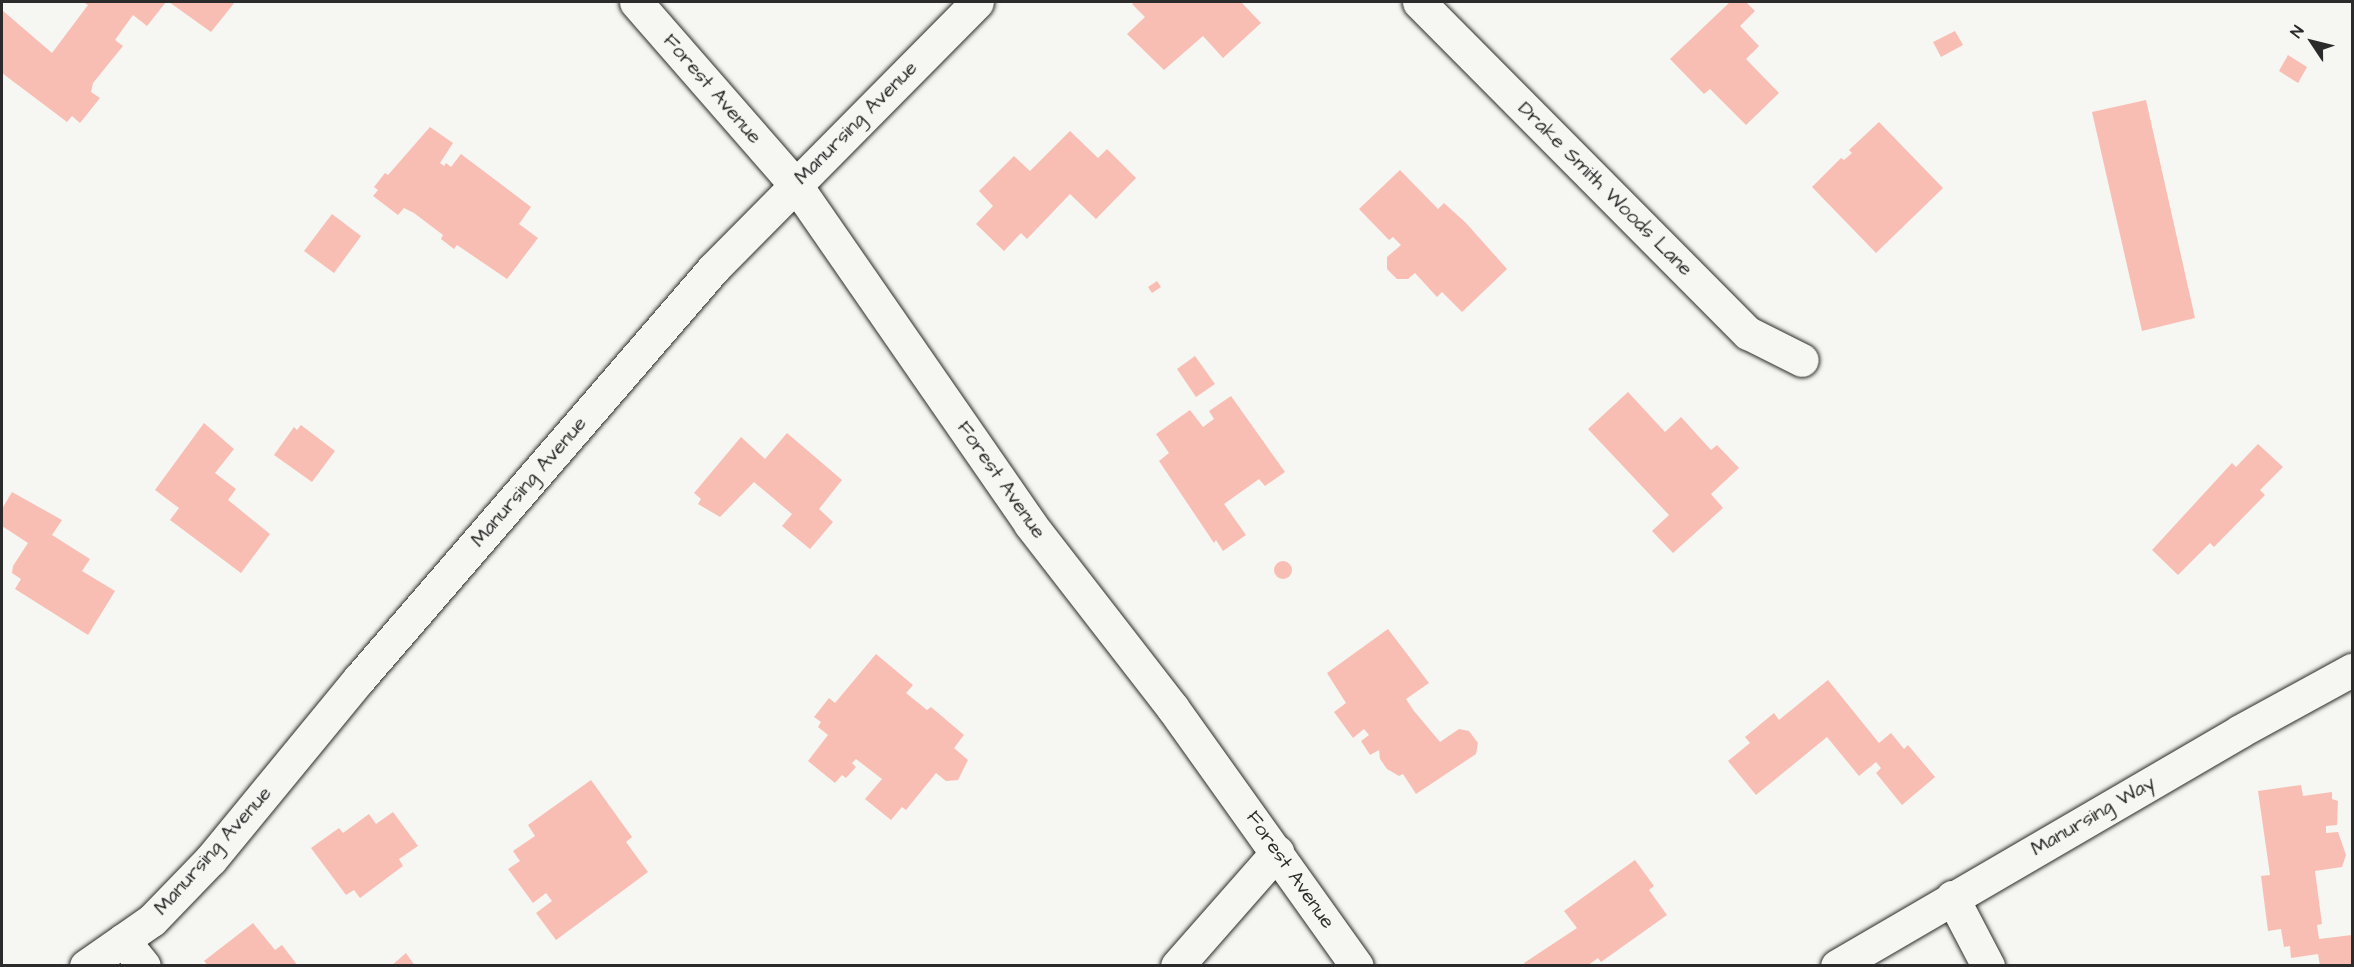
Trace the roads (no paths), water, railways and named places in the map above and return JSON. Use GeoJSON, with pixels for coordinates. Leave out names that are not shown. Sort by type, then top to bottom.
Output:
{"type":"FeatureCollection","features":[{"type":"Feature","properties":{"kind":"street","name":"Forest Avenue"},"geometry":{"type":"LineString","coordinates":[[636,2],[795,184],[1030,524],[1172,707],[1357,966]]}},
{"type":"Feature","properties":{"kind":"street","name":"Manursing Avenue"},"geometry":{"type":"LineString","coordinates":[[86,966],[152,920],[211,859],[359,679],[682,304],[795,184],[977,2]]}},
{"type":"Feature","properties":{"kind":"street","name":"Drake Smith Woods Lane"},"geometry":{"type":"LineString","coordinates":[[1419,2],[1748,333],[1802,360]]}},
{"type":"Feature","properties":{"kind":"street","name":"Manursing Way"},"geometry":{"type":"LineString","coordinates":[[1837,966],[1952,897],[2352,670]]}},
{"type":"Feature","properties":{"kind":"street"},"geometry":{"type":"LineString","coordinates":[[1177,966],[1277,852]]}},
{"type":"Feature","properties":{"kind":"street"},"geometry":{"type":"LineString","coordinates":[[1952,897],[1988,966]]}},
{"type":"Feature","properties":{"kind":"street"},"geometry":{"type":"LineString","coordinates":[[123,940],[144,966]]}}]}
